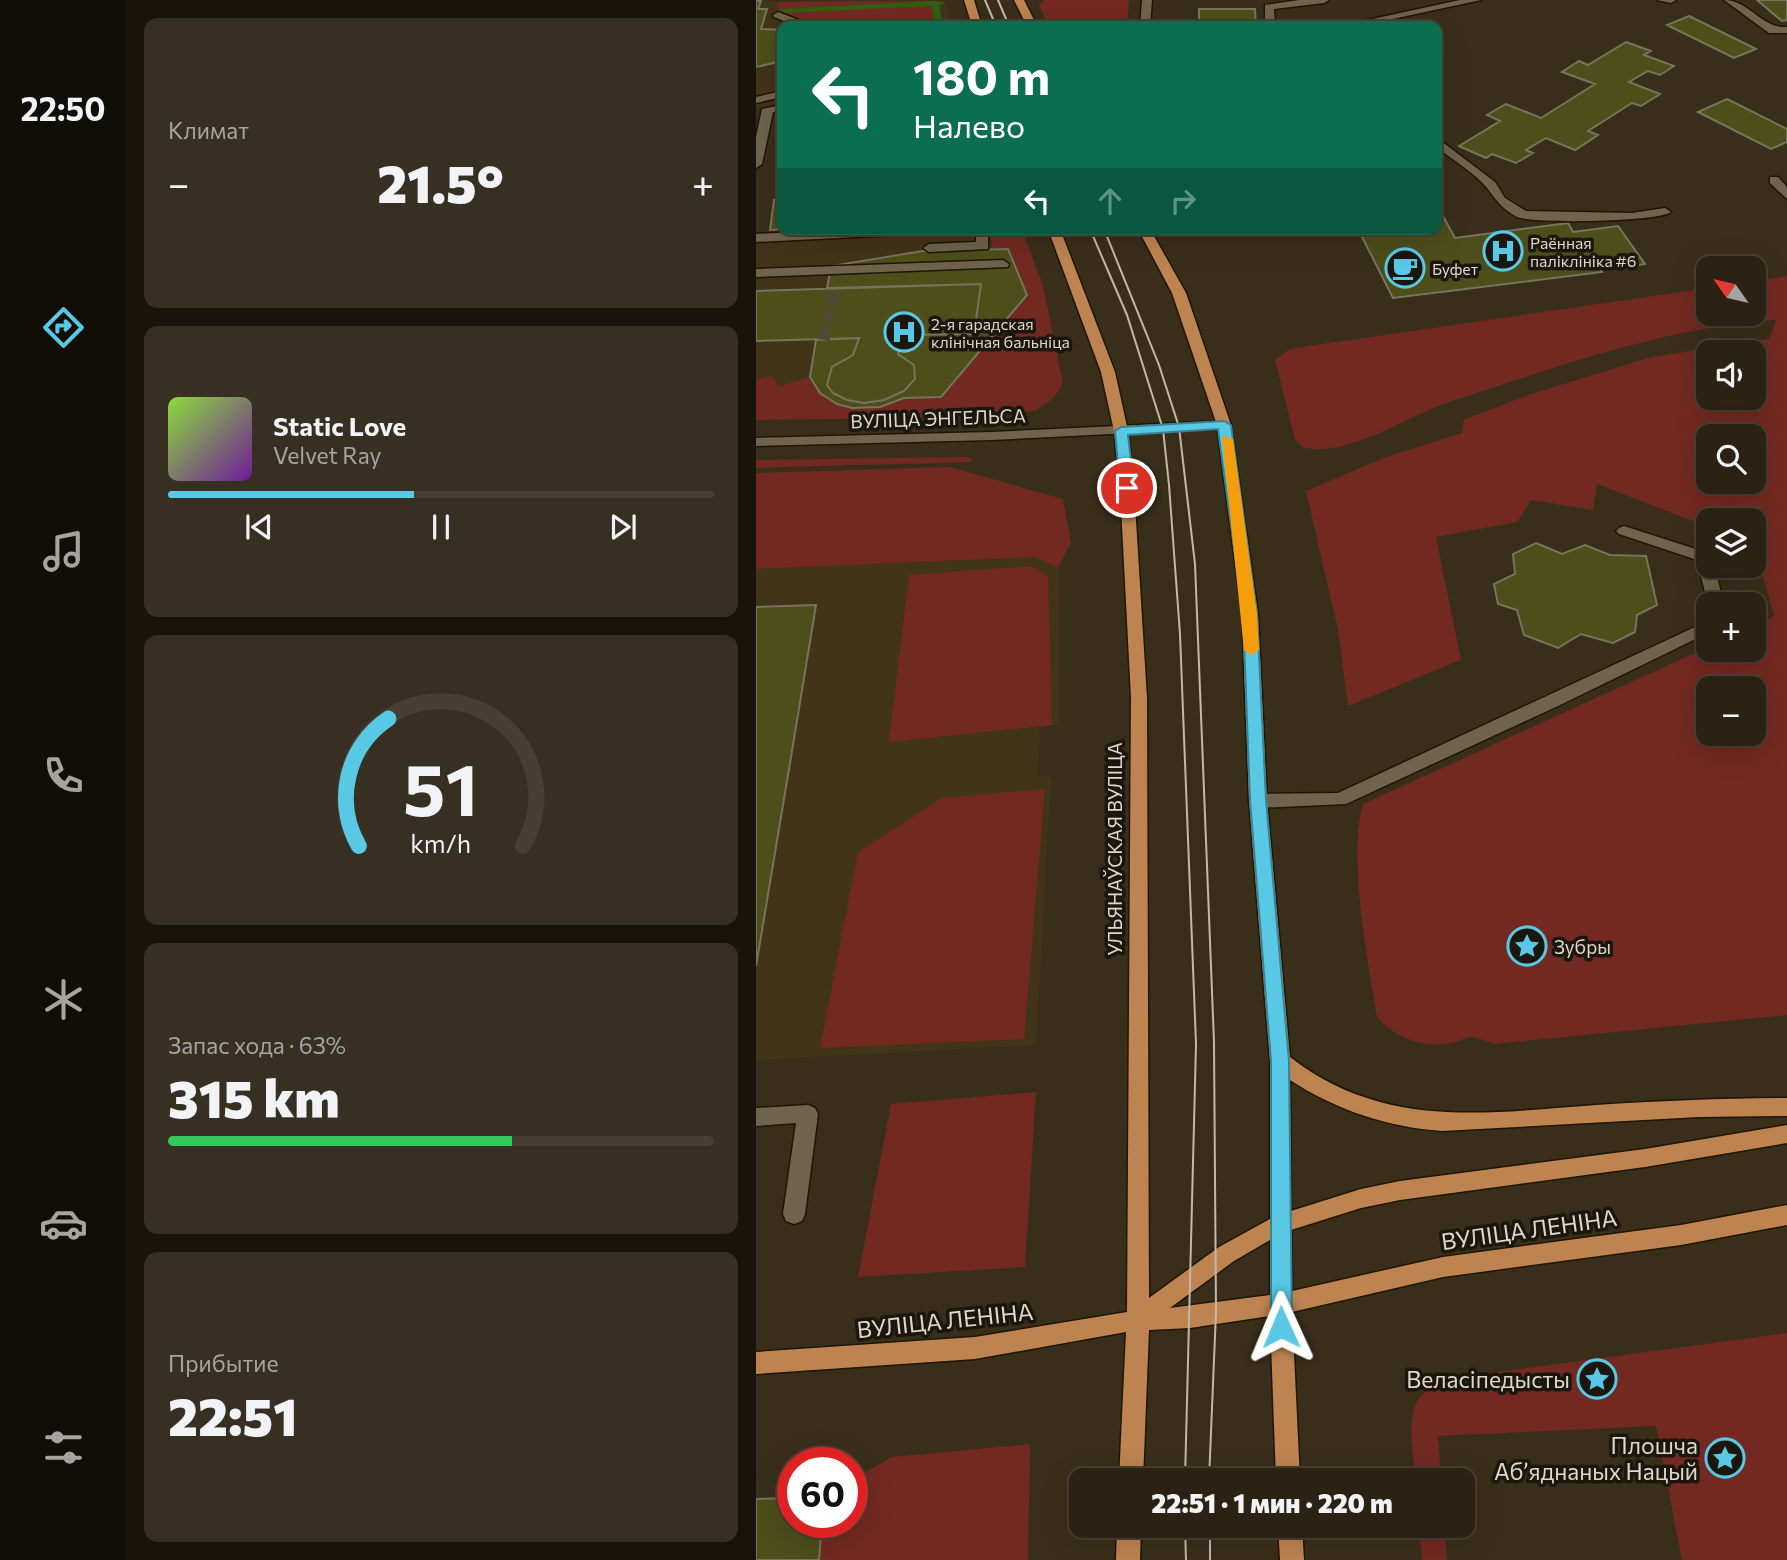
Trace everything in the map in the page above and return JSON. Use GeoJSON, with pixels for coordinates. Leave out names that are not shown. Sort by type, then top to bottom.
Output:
{"type":"FeatureCollection","features":[{"type":"Feature","properties":{"kind":"main road"},"geometry":{"type":"LineString","coordinates":[[969,0],[975,21]]}},
{"type":"Feature","properties":{"kind":"main road"},"geometry":{"type":"LineString","coordinates":[[1019,0],[1030,21]]}},
{"type":"Feature","properties":{"kind":"main road","name":"УЛЬЯНАЎСКАЯ ВУЛІЦА"},"geometry":{"type":"LineString","coordinates":[[1056,235],[1108,372],[1121,431],[1139,698],[1138,1320],[1132,1468]]}},
{"type":"Feature","properties":{"kind":"main road"},"geometry":{"type":"LineString","coordinates":[[1150,235],[1179,293],[1224,425],[1250,614],[1258,800],[1280,1061],[1280,1304],[1287,1468]]}},
{"type":"Feature","properties":{"kind":"main road"},"geometry":{"type":"LineString","coordinates":[[1280,1061],[1305,1082],[1342,1098],[1374,1111],[1427,1121],[1504,1120],[1727,1105],[1787,1107]]}},
{"type":"Feature","properties":{"kind":"main road"},"geometry":{"type":"LineString","coordinates":[[1138,1320],[1217,1259],[1282,1223],[1347,1201],[1434,1183],[1601,1164],[1787,1134]]}},
{"type":"Feature","properties":{"kind":"main road","name":"ВУЛІЦА ЛЕНІНА"},"geometry":{"type":"LineString","coordinates":[[756,1363],[975,1348],[1138,1320],[1190,1318],[1280,1304],[1443,1267],[1681,1235],[1787,1215]]}},
{"type":"Feature","properties":{"kind":"main road"},"geometry":{"type":"LineString","coordinates":[[1128,1560],[1129,1538]]}},
{"type":"Feature","properties":{"kind":"main road"},"geometry":{"type":"LineString","coordinates":[[1291,1538],[1292,1560]]}},
{"type":"Feature","properties":{"kind":"street"},"geometry":{"type":"LineString","coordinates":[[1145,21],[1147,0]]}},
{"type":"Feature","properties":{"kind":"street"},"geometry":{"type":"LineString","coordinates":[[1270,21],[1269,7],[1324,0]]}},
{"type":"Feature","properties":{"kind":"street"},"geometry":{"type":"LineString","coordinates":[[1367,21],[1452,2],[1476,0]]}},
{"type":"Feature","properties":{"kind":"street"},"geometry":{"type":"LineString","coordinates":[[1662,0],[1671,0]]}},
{"type":"Feature","properties":{"kind":"street"},"geometry":{"type":"LineString","coordinates":[[1729,0],[1773,31],[1787,30]]}},
{"type":"Feature","properties":{"kind":"street"},"geometry":{"type":"LineString","coordinates":[[778,15],[793,21]]}},
{"type":"Feature","properties":{"kind":"street"},"geometry":{"type":"LineString","coordinates":[[756,100],[777,94]]}},
{"type":"Feature","properties":{"kind":"street"},"geometry":{"type":"LineString","coordinates":[[756,164],[768,109],[777,108]]}},
{"type":"Feature","properties":{"kind":"street"},"geometry":{"type":"LineString","coordinates":[[1442,145],[1491,185],[1500,200],[1523,215],[1632,217],[1665,212]]}},
{"type":"Feature","properties":{"kind":"street"},"geometry":{"type":"LineString","coordinates":[[1773,180],[1787,195]]}},
{"type":"Feature","properties":{"kind":"street"},"geometry":{"type":"LineString","coordinates":[[756,238],[816,235]]}},
{"type":"Feature","properties":{"kind":"street"},"geometry":{"type":"LineString","coordinates":[[929,248],[983,246],[982,235]]}},
{"type":"Feature","properties":{"kind":"street"},"geometry":{"type":"LineString","coordinates":[[756,273],[1003,264]]}},
{"type":"Feature","properties":{"kind":"street"},"geometry":{"type":"LineString","coordinates":[[836,288],[838,271]]}},
{"type":"Feature","properties":{"kind":"street","name":"ВУЛІЦА ЭНГЕЛЬСА"},"geometry":{"type":"LineString","coordinates":[[756,442],[1121,431],[1224,425]]}},
{"type":"Feature","properties":{"kind":"street"},"geometry":{"type":"LineString","coordinates":[[1624,531],[1704,557],[1713,592]]}},
{"type":"Feature","properties":{"kind":"street"},"geometry":{"type":"LineString","coordinates":[[1258,800],[1340,799],[1696,632]]}},
{"type":"Feature","properties":{"kind":"street"},"geometry":{"type":"LineString","coordinates":[[756,1116],[808,1114],[794,1214]]}},
{"type":"Feature","properties":{"kind":"shaded area"},"geometry":{"type":"Polygon","coordinates":[[[944,0],[950,21],[777,21],[777,104],[756,108],[756,1],[944,0]]]}},
{"type":"Feature","properties":{"kind":"shaded area"},"geometry":{"type":"Polygon","coordinates":[[[1044,0],[1129,1],[1127,21],[1047,21],[1039,5],[1044,0]]]}},
{"type":"Feature","properties":{"kind":"shaded area"},"geometry":{"type":"Polygon","coordinates":[[[936,1],[942,21],[782,21],[778,19],[778,2],[936,1]]]}},
{"type":"Feature","properties":{"kind":"shaded area","name":"2-я гарадская клінічная бальніца"},"geometry":{"type":"Polygon","coordinates":[[[851,235],[1024,235],[1043,286],[1062,378],[1061,388],[1050,401],[1036,410],[1021,413],[756,419],[756,240],[851,235]]]}},
{"type":"Feature","properties":{"kind":"shaded area"},"geometry":{"type":"Polygon","coordinates":[[[990,235],[1024,235],[1043,286],[1062,378],[1061,388],[1050,401],[1036,410],[996,417],[756,420],[756,380],[772,376],[779,386],[810,377],[828,398],[851,407],[877,407],[904,398],[1027,295],[1009,249],[993,249],[990,235]]]}},
{"type":"Feature","properties":{"kind":"shaded area"},"geometry":{"type":"Polygon","coordinates":[[[1787,276],[1787,1015],[1495,1044],[1470,1037],[1452,1043],[1431,1044],[1402,1036],[1377,1017],[1373,994],[1358,879],[1357,851],[1363,804],[1696,652],[1696,662],[1766,662],[1766,620],[1774,616],[1764,578],[1766,578],[1766,508],[1696,508],[1696,522],[1597,484],[1593,510],[1531,500],[1517,522],[1436,537],[1461,660],[1348,706],[1338,630],[1306,491],[1386,457],[1462,433],[1464,420],[1528,395],[1651,357],[1696,350],[1696,410],[1766,410],[1766,340],[1762,340],[1769,339],[1776,320],[1766,321],[1766,279],[1787,276]]]}},
{"type":"Feature","properties":{"kind":"shaded area"},"geometry":{"type":"Polygon","coordinates":[[[1696,290],[1696,326],[1723,326],[1612,350],[1435,407],[1357,441],[1319,449],[1302,447],[1295,439],[1275,360],[1290,349],[1696,290]]]}},
{"type":"Feature","properties":{"kind":"shaded area"},"geometry":{"type":"Polygon","coordinates":[[[970,457],[972,462],[756,468],[756,460],[970,457]]]}},
{"type":"Feature","properties":{"kind":"shaded area"},"geometry":{"type":"Polygon","coordinates":[[[950,467],[1063,499],[1071,543],[1058,568],[1035,557],[756,569],[756,473],[950,467]]]}},
{"type":"Feature","properties":{"kind":"shaded area"},"geometry":{"type":"Polygon","coordinates":[[[1035,557],[1058,568],[1059,725],[1040,728],[1038,776],[1051,777],[1036,1045],[756,1060],[756,569],[1035,557]]]}},
{"type":"Feature","properties":{"kind":"shaded area"},"geometry":{"type":"Polygon","coordinates":[[[1032,566],[1048,576],[1052,725],[889,742],[909,575],[1032,566]]]}},
{"type":"Feature","properties":{"kind":"shaded area"},"geometry":{"type":"Polygon","coordinates":[[[1045,789],[1024,1039],[820,1048],[858,852],[942,798],[1045,789]]]}},
{"type":"Feature","properties":{"kind":"shaded area"},"geometry":{"type":"Polygon","coordinates":[[[1036,1092],[1025,1267],[858,1277],[891,1104],[1036,1092]]]}},
{"type":"Feature","properties":{"kind":"shaded area","name":"Плошча Абʼяднаных Нацый"},"geometry":{"type":"Polygon","coordinates":[[[1787,1333],[1787,1560],[1682,1560],[1656,1426],[1438,1436],[1440,1468],[1415,1468],[1411,1433],[1414,1409],[1419,1399],[1435,1386],[1468,1376],[1787,1333]]]}},
{"type":"Feature","properties":{"kind":"shaded area"},"geometry":{"type":"Polygon","coordinates":[[[1030,1444],[1028,1560],[819,1560],[821,1538],[868,1538],[868,1471],[892,1457],[1030,1444]]]}},
{"type":"Feature","properties":{"kind":"shaded area"},"geometry":{"type":"Polygon","coordinates":[[[1420,1538],[1446,1538],[1447,1560],[1422,1560],[1420,1538]]]}},
{"type":"Feature","properties":{"kind":"building"},"geometry":{"type":"Polygon","coordinates":[[[1757,0],[1787,0],[1787,20],[1782,21],[1757,0]]]}},
{"type":"Feature","properties":{"kind":"building"},"geometry":{"type":"Polygon","coordinates":[[[756,1],[761,1],[758,9],[767,9],[761,29],[777,30],[777,62],[756,67],[756,1]]]}},
{"type":"Feature","properties":{"kind":"building"},"geometry":{"type":"Polygon","coordinates":[[[1199,9],[1255,9],[1256,21],[1199,21],[1199,9]]]}},
{"type":"Feature","properties":{"kind":"building"},"geometry":{"type":"Polygon","coordinates":[[[1689,16],[1756,49],[1734,58],[1667,25],[1689,16]]]}},
{"type":"Feature","properties":{"kind":"building"},"geometry":{"type":"Polygon","coordinates":[[[1626,42],[1651,51],[1644,55],[1674,66],[1660,75],[1648,71],[1629,82],[1660,94],[1641,106],[1632,103],[1588,131],[1598,135],[1575,150],[1546,138],[1526,150],[1533,153],[1516,163],[1492,154],[1486,158],[1459,146],[1500,121],[1487,115],[1506,104],[1541,118],[1595,84],[1562,72],[1579,61],[1588,65],[1626,42]]]}},
{"type":"Feature","properties":{"kind":"building"},"geometry":{"type":"Polygon","coordinates":[[[1727,99],[1787,129],[1787,142],[1771,149],[1698,112],[1727,99]]]}},
{"type":"Feature","properties":{"kind":"building"},"geometry":{"type":"Polygon","coordinates":[[[774,200],[777,200],[777,230],[770,230],[774,200]]]}},
{"type":"Feature","properties":{"kind":"building","name":"Раённая паліклініка #6"},"geometry":{"type":"Polygon","coordinates":[[[1442,214],[1455,238],[1568,223],[1573,232],[1618,226],[1645,264],[1619,268],[1617,265],[1599,267],[1602,272],[1393,298],[1361,235],[1442,235],[1442,214]]]}},
{"type":"Feature","properties":{"kind":"building"},"geometry":{"type":"Polygon","coordinates":[[[1008,249],[1027,295],[941,397],[904,398],[880,407],[852,408],[837,404],[820,393],[810,377],[816,340],[859,338],[853,355],[832,367],[827,385],[833,393],[847,400],[864,403],[884,400],[904,391],[915,379],[914,365],[898,354],[904,335],[974,334],[981,284],[827,288],[831,266],[923,251],[1008,249]]]}},
{"type":"Feature","properties":{"kind":"building"},"geometry":{"type":"Polygon","coordinates":[[[981,284],[974,334],[904,335],[898,354],[914,365],[915,379],[904,391],[884,400],[864,403],[847,400],[833,393],[827,385],[832,367],[853,355],[859,338],[756,341],[756,291],[981,284]]]}},
{"type":"Feature","properties":{"kind":"building"},"geometry":{"type":"Polygon","coordinates":[[[1536,543],[1562,554],[1585,545],[1610,555],[1646,556],[1657,605],[1637,615],[1635,632],[1613,643],[1581,634],[1558,648],[1524,635],[1517,610],[1498,604],[1494,584],[1515,574],[1513,554],[1536,543]]]}},
{"type":"Feature","properties":{"kind":"building"},"geometry":{"type":"Polygon","coordinates":[[[816,605],[789,769],[756,966],[756,607],[816,605]]]}},
{"type":"Feature","properties":{"kind":"building"},"geometry":{"type":"Polygon","coordinates":[[[777,1498],[777,1538],[821,1538],[819,1560],[756,1560],[756,1499],[777,1498]]]}},
{"type":"Feature","properties":{"kind":"waterway"},"geometry":{"type":"LineString","coordinates":[[782,11],[935,3]]}},
{"type":"Feature","properties":{"kind":"waterway"},"geometry":{"type":"LineString","coordinates":[[935,3],[938,21]]}},
{"type":"Feature","properties":{"kind":"waterway"},"geometry":{"type":"LineString","coordinates":[[935,3],[942,3]]}},
{"type":"Feature","properties":{"kind":"tunnel"},"geometry":{"type":"LineString","coordinates":[[824,340],[836,288]]}},
{"type":"Feature","properties":{"kind":"tram line"},"geometry":{"type":"LineString","coordinates":[[985,0],[994,21]]}},
{"type":"Feature","properties":{"kind":"tram line"},"geometry":{"type":"LineString","coordinates":[[998,0],[1007,21]]}},
{"type":"Feature","properties":{"kind":"tram line"},"geometry":{"type":"LineString","coordinates":[[1093,235],[1127,315],[1163,429],[1169,485],[1180,634],[1196,1044],[1185,1468]]}},
{"type":"Feature","properties":{"kind":"tram line"},"geometry":{"type":"LineString","coordinates":[[1106,235],[1159,365],[1179,427],[1195,564],[1214,1042],[1216,1312],[1210,1468]]}},
{"type":"Feature","properties":{"kind":"tram line"},"geometry":{"type":"LineString","coordinates":[[1185,1538],[1186,1560]]}},
{"type":"Feature","properties":{"kind":"tram line"},"geometry":{"type":"LineString","coordinates":[[1210,1538],[1210,1560]]}},
{"type":"Feature","properties":{"kind":"slow traffic"},"geometry":{"type":"LineString","coordinates":[[1226,439],[1250,614],[1251,650]]}},
{"type":"Feature","properties":{"kind":"place","name":"Раённая паліклініка #6"},"geometry":{"type":"Point","coordinates":[1503,251]}},
{"type":"Feature","properties":{"kind":"place","name":"Буфет"},"geometry":{"type":"Point","coordinates":[1405,268]}},
{"type":"Feature","properties":{"kind":"place","name":"2-я гарадская клінічная бальніца"},"geometry":{"type":"Point","coordinates":[904,332]}},
{"type":"Feature","properties":{"kind":"place","name":"Зубры"},"geometry":{"type":"Point","coordinates":[1527,946]}},
{"type":"Feature","properties":{"kind":"place","name":"Веласіпедысты"},"geometry":{"type":"Point","coordinates":[1597,1379]}},
{"type":"Feature","properties":{"kind":"place","name":"Плошча Абʼяднаных Нацый"},"geometry":{"type":"Point","coordinates":[1725,1458]}},
{"type":"Feature","properties":{"kind":"route"},"geometry":{"type":"LineString","coordinates":[[1127,488],[1121,431],[1224,425],[1250,614],[1258,800],[1280,1061],[1281,1327]]}}]}
